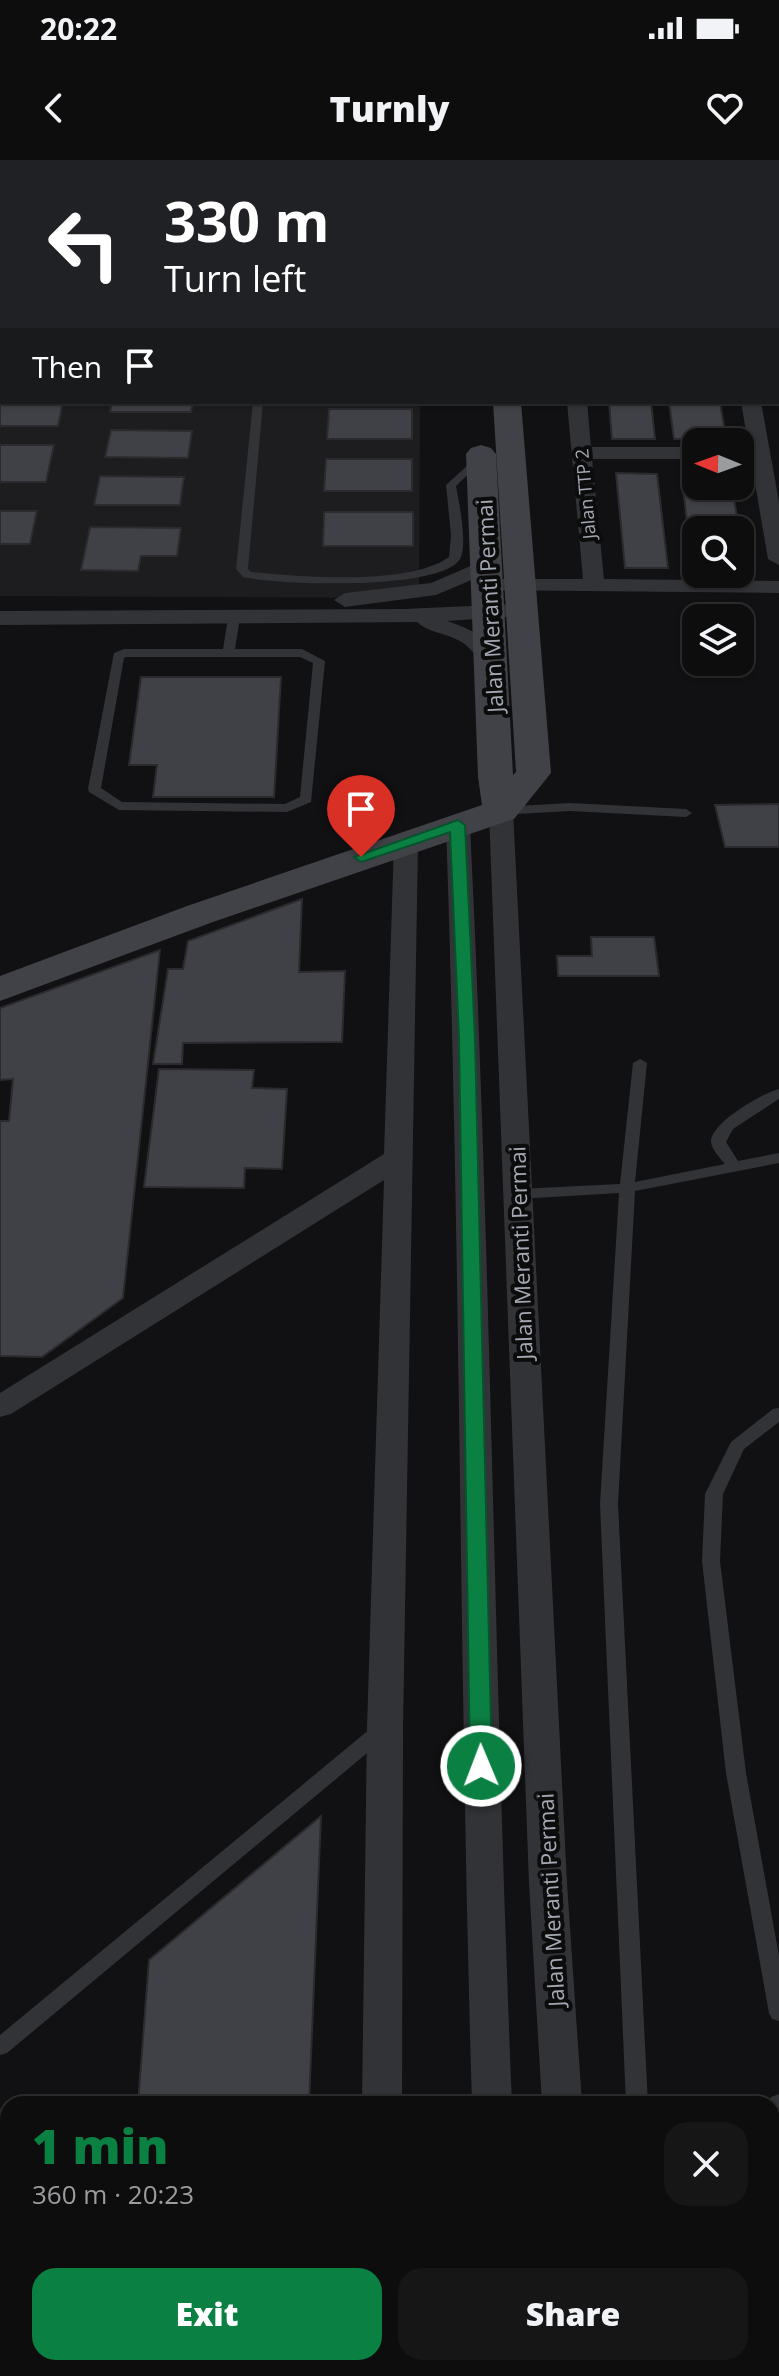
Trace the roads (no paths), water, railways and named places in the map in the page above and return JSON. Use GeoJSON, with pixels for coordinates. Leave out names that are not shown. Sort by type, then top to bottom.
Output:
{"type":"FeatureCollection","features":[{"type":"Feature","properties":{"kind":"street"},"geometry":{"type":"LineString","coordinates":[[0,989],[458,825],[498,794],[534,773],[503,593],[507,404]]}},
{"type":"Feature","properties":{"kind":"street","name":"Jalan TTP 2"},"geometry":{"type":"LineString","coordinates":[[577,404],[594,586]]}},
{"type":"Feature","properties":{"kind":"street"},"geometry":{"type":"LineString","coordinates":[[751,404],[779,559]]}},
{"type":"Feature","properties":{"kind":"street","name":"Jalan Meranti Permai"},"geometry":{"type":"LineString","coordinates":[[481,442],[503,593],[493,659],[498,794],[547,1867],[561,2096]]}},
{"type":"Feature","properties":{"kind":"street"},"geometry":{"type":"LineString","coordinates":[[582,453],[682,453]]}},
{"type":"Feature","properties":{"kind":"street"},"geometry":{"type":"LineString","coordinates":[[0,605],[372,606],[594,586],[779,587]]}},
{"type":"Feature","properties":{"kind":"street"},"geometry":{"type":"LineString","coordinates":[[291,606],[436,589],[503,593]]}},
{"type":"Feature","properties":{"kind":"street"},"geometry":{"type":"LineString","coordinates":[[0,618],[404,616],[503,593]]}},
{"type":"Feature","properties":{"kind":"street"},"geometry":{"type":"LineString","coordinates":[[404,616],[451,627],[469,636],[493,659]]}},
{"type":"Feature","properties":{"kind":"street"},"geometry":{"type":"LineString","coordinates":[[0,967],[456,800],[498,794]]}},
{"type":"Feature","properties":{"kind":"street"},"geometry":{"type":"LineString","coordinates":[[458,825],[467,1038],[481,1796],[492,2096]]}},
{"type":"Feature","properties":{"kind":"street"},"geometry":{"type":"LineString","coordinates":[[382,2096],[385,1728],[406,842]]}},
{"type":"Feature","properties":{"kind":"street"},"geometry":{"type":"LineString","coordinates":[[0,1407],[400,1157]]}},
{"type":"Feature","properties":{"kind":"lane"},"geometry":{"type":"LineString","coordinates":[[258,404],[242,569],[247,575],[403,578],[449,565],[456,555],[451,485],[481,442]]}},
{"type":"Feature","properties":{"kind":"lane"},"geometry":{"type":"LineString","coordinates":[[228,653],[234,618]]}},
{"type":"Feature","properties":{"kind":"lane"},"geometry":{"type":"LineString","coordinates":[[124,653],[228,653],[302,653],[319,661],[306,799],[287,808],[119,806],[94,789],[118,656],[124,653]]}},
{"type":"Feature","properties":{"kind":"lane"},"geometry":{"type":"LineString","coordinates":[[498,794],[570,807],[686,813]]}},
{"type":"Feature","properties":{"kind":"lane"},"geometry":{"type":"LineString","coordinates":[[637,2096],[609,1504],[627,1188],[640,1063]]}},
{"type":"Feature","properties":{"kind":"lane"},"geometry":{"type":"LineString","coordinates":[[734,1165],[720,1147],[719,1137],[725,1127],[779,1093]]}},
{"type":"Feature","properties":{"kind":"lane"},"geometry":{"type":"LineString","coordinates":[[518,1194],[627,1188],[779,1158]]}},
{"type":"Feature","properties":{"kind":"lane"},"geometry":{"type":"LineString","coordinates":[[779,1413],[737,1446],[714,1494],[711,1561],[736,1773],[779,2013]]}},
{"type":"Feature","properties":{"kind":"lane"},"geometry":{"type":"LineString","coordinates":[[0,2047],[385,1728]]}}]}
